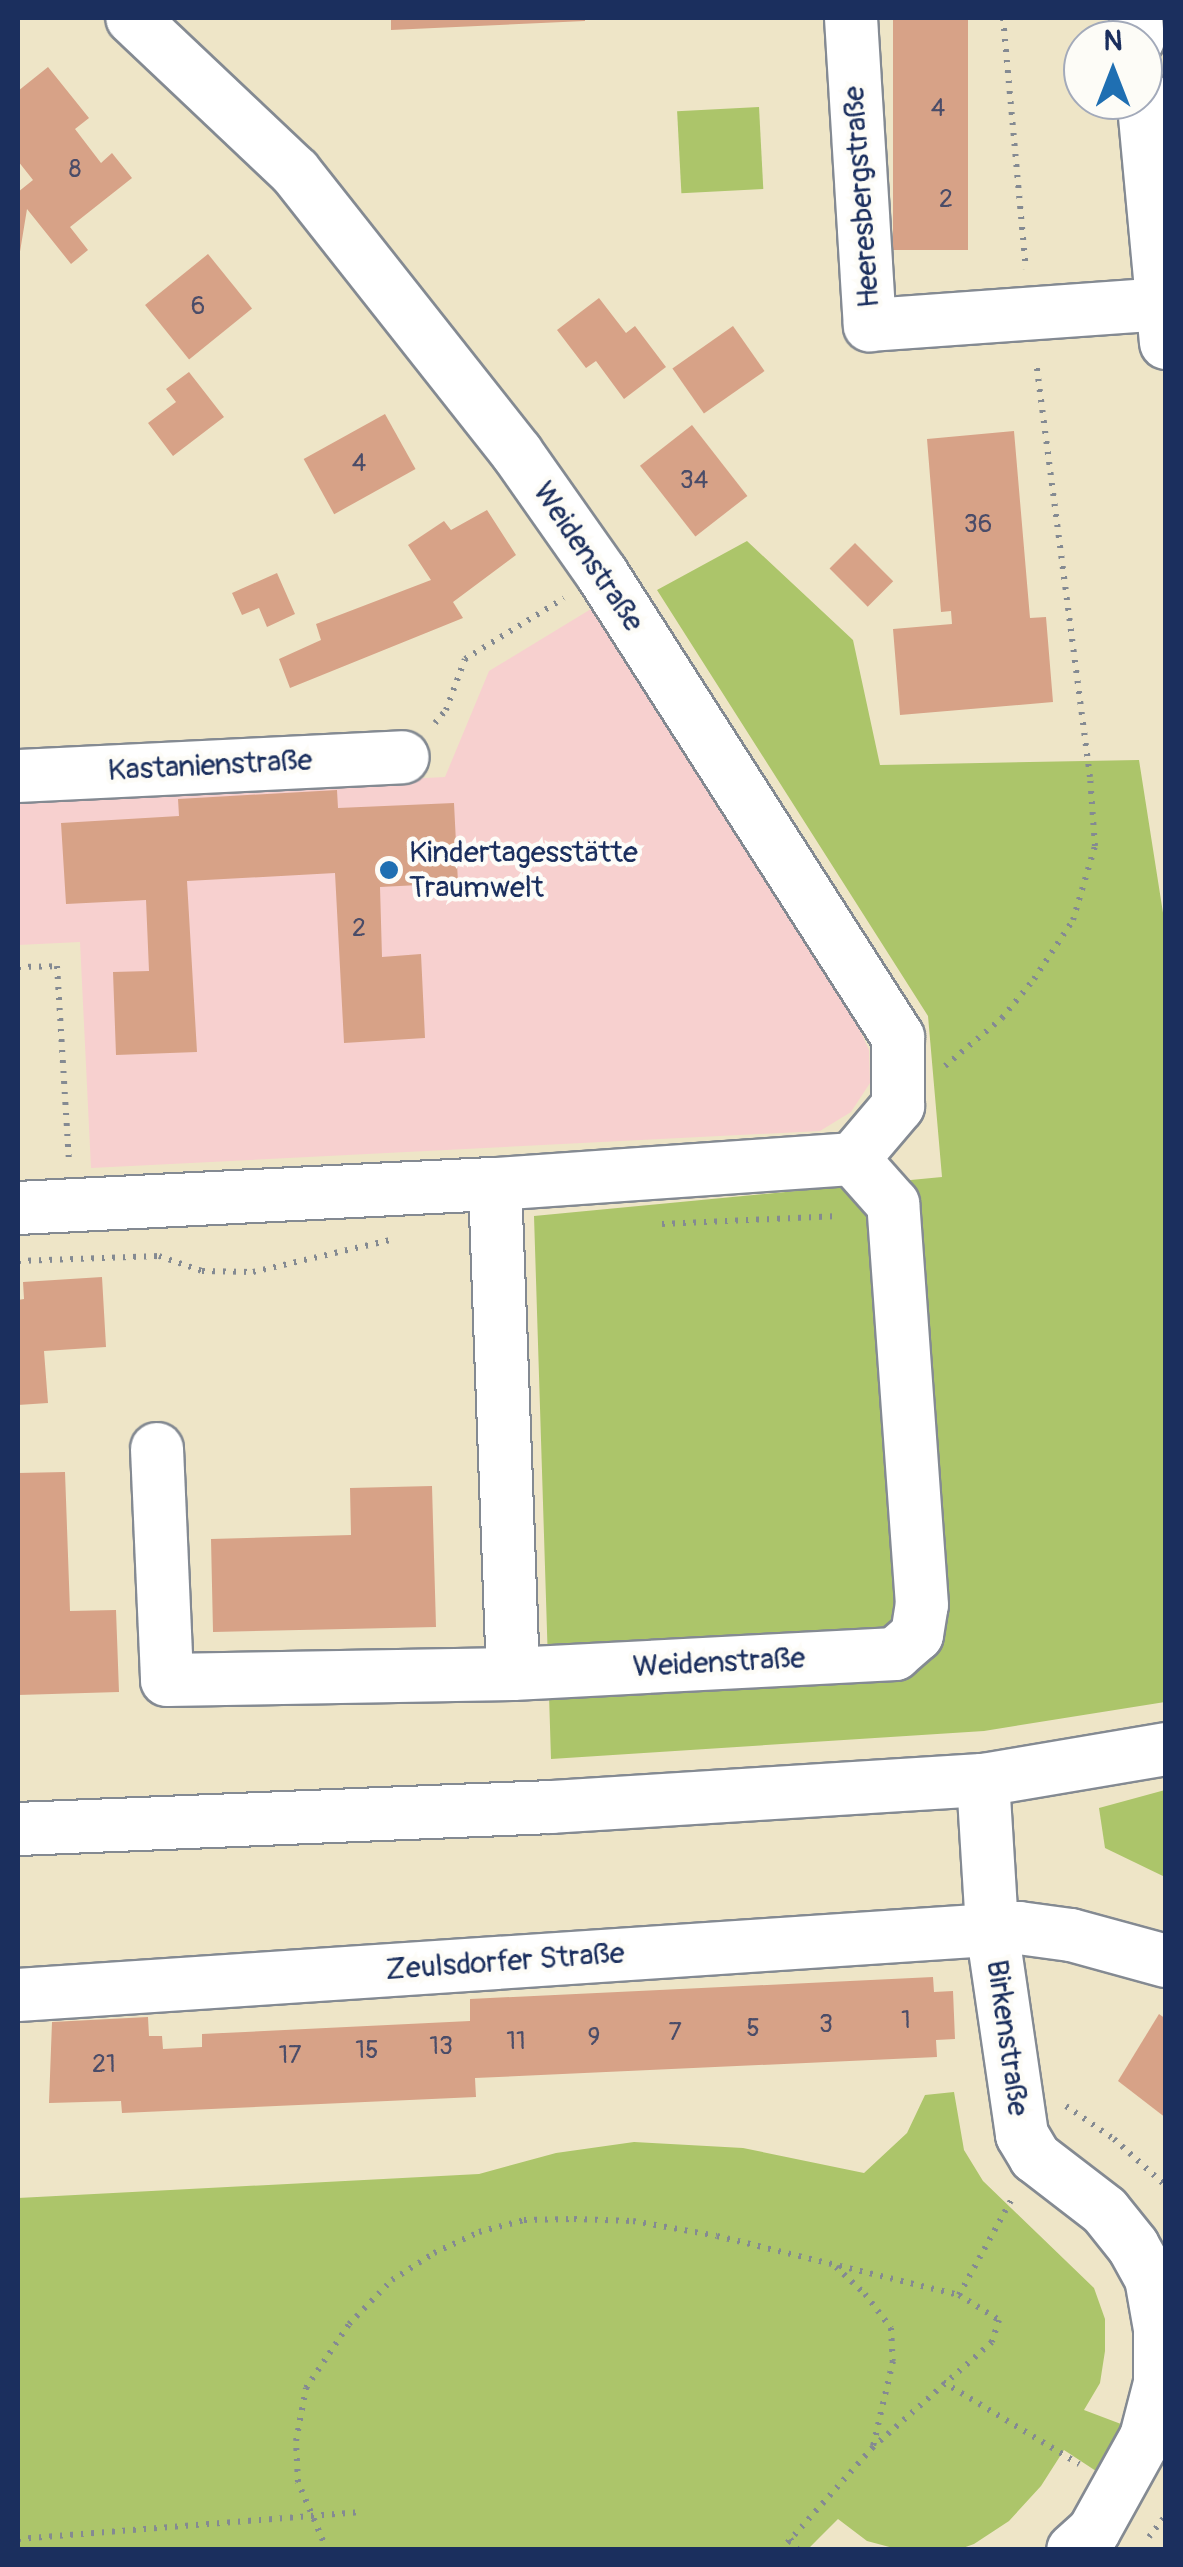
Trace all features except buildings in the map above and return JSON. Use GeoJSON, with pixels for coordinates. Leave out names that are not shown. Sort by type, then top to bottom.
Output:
{"type":"FeatureCollection","features":[{"type":"Feature","properties":{"kind":"street","name":"Weidenstraße"},"geometry":{"type":"LineString","coordinates":[[132,18],[295,172],[517,453],[602,574],[898,1037],[898,1106]]}},
{"type":"Feature","properties":{"kind":"street","name":"Heeresbergstraße"},"geometry":{"type":"LineString","coordinates":[[851,18],[870,325],[1030,315],[1164,324],[1158,169],[1148,120]]}},
{"type":"Feature","properties":{"kind":"street","name":"Kastanienstraße"},"geometry":{"type":"LineString","coordinates":[[18,776],[403,757]]}},
{"type":"Feature","properties":{"kind":"street"},"geometry":{"type":"LineString","coordinates":[[18,1208],[495,1184],[853,1159],[898,1106]]}},
{"type":"Feature","properties":{"kind":"street","name":"Weidenstraße"},"geometry":{"type":"LineString","coordinates":[[513,1674],[895,1654],[917,1634],[922,1606],[893,1204],[853,1159]]}},
{"type":"Feature","properties":{"kind":"street"},"geometry":{"type":"LineString","coordinates":[[157,1449],[167,1680],[513,1674],[495,1184]]}},
{"type":"Feature","properties":{"kind":"street"},"geometry":{"type":"LineString","coordinates":[[18,1830],[551,1808],[982,1780],[1166,1749]]}},
{"type":"Feature","properties":{"kind":"street"},"geometry":{"type":"LineString","coordinates":[[982,1780],[992,1929]]}},
{"type":"Feature","properties":{"kind":"street","name":"Zeulsdorfer Straße"},"geometry":{"type":"LineString","coordinates":[[18,1995],[992,1929],[1071,1936],[1166,1961]]}},
{"type":"Feature","properties":{"kind":"street","name":"Birkenstraße"},"geometry":{"type":"LineString","coordinates":[[992,1929],[1011,2081],[1022,2135],[1035,2157],[1104,2212],[1152,2278],[1160,2329],[1160,2383],[1146,2437],[1094,2531],[1073,2550]]}},
{"type":"Feature","properties":{"kind":"path"},"geometry":{"type":"LineString","coordinates":[[898,1106],[1002,1018],[1034,979],[1073,920],[1095,846],[1090,777],[1030,315],[1003,18]]}},
{"type":"Feature","properties":{"kind":"path"},"geometry":{"type":"LineString","coordinates":[[403,757],[446,710],[465,659],[602,574]]}},
{"type":"Feature","properties":{"kind":"path"},"geometry":{"type":"LineString","coordinates":[[18,967],[56,966],[72,1205]]}},
{"type":"Feature","properties":{"kind":"path"},"geometry":{"type":"LineString","coordinates":[[652,1225],[845,1216]]}},
{"type":"Feature","properties":{"kind":"path"},"geometry":{"type":"LineString","coordinates":[[18,1261],[159,1256],[202,1271],[253,1272],[394,1240]]}},
{"type":"Feature","properties":{"kind":"path"},"geometry":{"type":"LineString","coordinates":[[959,2295],[1035,2157]]}},
{"type":"Feature","properties":{"kind":"path"},"geometry":{"type":"LineString","coordinates":[[326,2550],[298,2482],[296,2440],[306,2388],[349,2324],[392,2280],[480,2232],[524,2220],[574,2218],[634,2221],[834,2265],[959,2295],[999,2320],[992,2342],[873,2447],[781,2550]]}},
{"type":"Feature","properties":{"kind":"path"},"geometry":{"type":"LineString","coordinates":[[834,2265],[866,2294],[891,2328],[893,2361],[873,2447]]}},
{"type":"Feature","properties":{"kind":"path"},"geometry":{"type":"LineString","coordinates":[[943,2382],[1118,2488]]}},
{"type":"Feature","properties":{"kind":"path"},"geometry":{"type":"LineString","coordinates":[[18,2539],[358,2512]]}},
{"type":"Feature","properties":{"kind":"path"},"geometry":{"type":"LineString","coordinates":[[790,2540],[798,2550]]}},
{"type":"Feature","properties":{"kind":"shaded area","name":"Kindertagesstätte Traumwelt"},"geometry":{"type":"Polygon","coordinates":[[[591,609],[850,1009],[869,1050],[870,1083],[851,1112],[820,1131],[91,1168],[80,942],[18,945],[18,799],[445,777],[489,671],[591,609]]]}},
{"type":"Feature","properties":{"kind":"green space"},"geometry":{"type":"Polygon","coordinates":[[[759,107],[763,189],[681,193],[677,111],[759,107]]]}},
{"type":"Feature","properties":{"kind":"green space"},"geometry":{"type":"Polygon","coordinates":[[[747,541],[853,640],[880,765],[1139,760],[1166,932],[1165,1702],[984,1731],[551,1759],[534,1216],[942,1177],[928,1016],[657,590],[747,541]]]}},
{"type":"Feature","properties":{"kind":"green space"},"geometry":{"type":"Polygon","coordinates":[[[1166,1790],[1165,1877],[1105,1848],[1099,1808],[1166,1790]]]}},
{"type":"Feature","properties":{"kind":"green space"},"geometry":{"type":"Polygon","coordinates":[[[954,2092],[964,2150],[983,2181],[1094,2288],[1105,2319],[1105,2351],[1100,2383],[1084,2410],[1121,2424],[1096,2471],[1064,2450],[1041,2486],[1009,2521],[974,2544],[960,2549],[897,2549],[867,2541],[838,2519],[807,2550],[18,2549],[18,2198],[479,2174],[556,2153],[634,2142],[743,2148],[864,2173],[907,2133],[925,2095],[954,2092]]]}},
{"type":"Feature","properties":{"kind":"place","name":"Kindertagesstätte Traumwelt"},"geometry":{"type":"Point","coordinates":[389,870]}}]}
